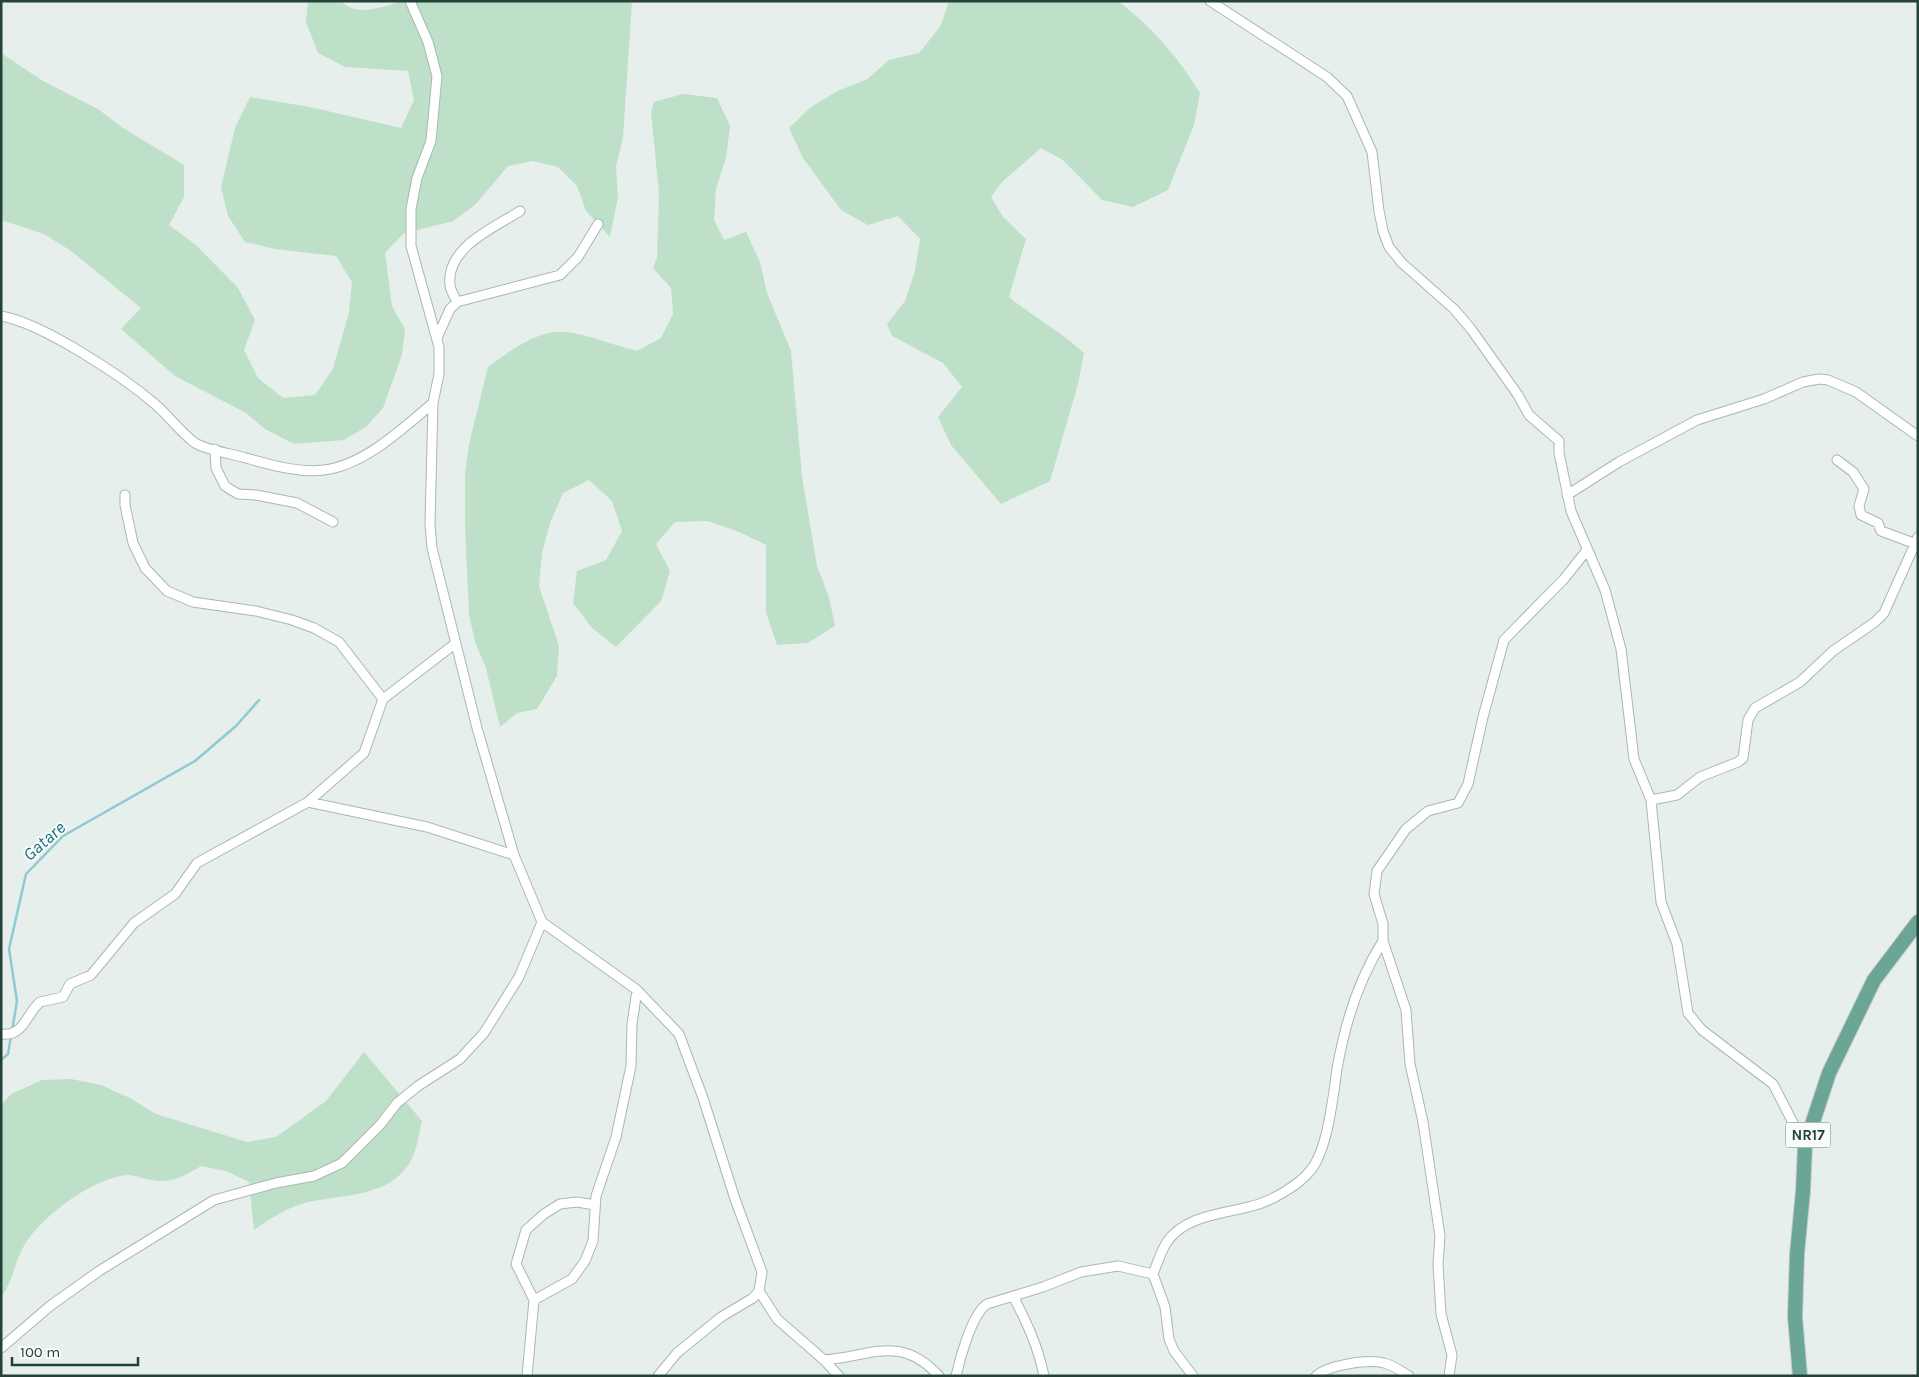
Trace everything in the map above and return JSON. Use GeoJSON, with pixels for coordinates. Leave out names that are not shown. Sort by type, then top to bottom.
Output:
{"type":"FeatureCollection","features":[{"type":"Feature","properties":{"kind":"main road","name":"NR17"},"geometry":{"type":"LineString","coordinates":[[1800,1376],[1795,1316],[1796,1254],[1803,1191],[1805,1146],[1829,1073],[1874,980],[1918,922]]}},
{"type":"Feature","properties":{"kind":"street"},"geometry":{"type":"LineString","coordinates":[[410,1],[428,42],[437,76],[431,141],[417,178],[411,209],[411,246],[440,347],[439,374],[432,403],[432,540],[477,728],[514,855],[542,922],[637,990],[678,1034],[703,1098],[735,1199],[762,1272],[759,1291],[753,1298],[721,1317],[677,1353],[658,1376]]}},
{"type":"Feature","properties":{"kind":"street"},"geometry":{"type":"LineString","coordinates":[[1210,1],[1327,77],[1347,96],[1372,152],[1382,230],[1389,247],[1402,263],[1454,309],[1471,329],[1518,395],[1529,415],[1559,441],[1571,511],[1604,590],[1621,649],[1634,759],[1651,800],[1661,902],[1677,944],[1688,1013],[1702,1030],[1774,1084],[1805,1146]]}},
{"type":"Feature","properties":{"kind":"street"},"geometry":{"type":"LineString","coordinates":[[457,302],[450,286],[450,270],[455,258],[466,247],[520,211]]}},
{"type":"Feature","properties":{"kind":"street"},"geometry":{"type":"LineString","coordinates":[[437,338],[450,309],[457,302],[560,275],[578,258],[598,224]]}},
{"type":"Feature","properties":{"kind":"street"},"geometry":{"type":"LineString","coordinates":[[1,316],[33,325],[109,371],[149,399],[198,445],[296,470],[324,470],[349,462],[392,439],[432,403]]}},
{"type":"Feature","properties":{"kind":"street"},"geometry":{"type":"LineString","coordinates":[[1567,495],[1619,462],[1697,420],[1764,399],[1803,382],[1820,379],[1828,380],[1856,392],[1918,436]]}},
{"type":"Feature","properties":{"kind":"street"},"geometry":{"type":"LineString","coordinates":[[215,449],[216,468],[225,486],[238,494],[256,495],[297,503],[333,522]]}},
{"type":"Feature","properties":{"kind":"street"},"geometry":{"type":"LineString","coordinates":[[1651,800],[1677,795],[1700,777],[1738,762],[1743,758],[1748,720],[1755,708],[1800,682],[1833,651],[1875,622],[1884,613],[1917,540],[1881,531],[1878,523],[1861,515],[1860,506],[1864,489],[1853,472],[1837,460]]}},
{"type":"Feature","properties":{"kind":"street"},"geometry":{"type":"LineString","coordinates":[[125,495],[125,505],[133,543],[145,568],[167,592],[193,602],[256,611],[314,628],[339,642],[383,699]]}},
{"type":"Feature","properties":{"kind":"street"},"geometry":{"type":"LineString","coordinates":[[1449,1376],[1452,1355],[1441,1314],[1438,1264],[1440,1236],[1423,1122],[1410,1064],[1406,1010],[1383,941],[1383,924],[1374,894],[1377,871],[1394,842],[1414,821],[1428,811],[1458,803],[1468,784],[1482,717],[1504,640],[1564,579],[1587,550]]}},
{"type":"Feature","properties":{"kind":"street"},"geometry":{"type":"LineString","coordinates":[[1,1034],[16,1033],[27,1022],[40,1002],[63,997],[70,984],[91,975],[134,923],[175,894],[200,860],[308,802],[364,753],[383,699],[456,643]]}},
{"type":"Feature","properties":{"kind":"street"},"geometry":{"type":"LineString","coordinates":[[308,802],[427,827],[514,855]]}},
{"type":"Feature","properties":{"kind":"street"},"geometry":{"type":"LineString","coordinates":[[1,1348],[50,1306],[99,1270],[214,1200],[276,1182],[314,1176],[342,1162],[397,1104],[418,1086],[460,1058],[484,1034],[518,977],[542,922]]}},
{"type":"Feature","properties":{"kind":"street"},"geometry":{"type":"LineString","coordinates":[[1193,1376],[1172,1345],[1165,1307],[1153,1274],[1167,1242],[1182,1228],[1217,1212],[1254,1206],[1294,1187],[1311,1171],[1330,1119],[1349,1015],[1367,968],[1383,941]]}},
{"type":"Feature","properties":{"kind":"street"},"geometry":{"type":"LineString","coordinates":[[534,1300],[572,1279],[585,1261],[594,1241],[595,1205],[616,1137],[631,1066],[632,1024],[637,990]]}},
{"type":"Feature","properties":{"kind":"street"},"geometry":{"type":"LineString","coordinates":[[527,1376],[534,1300],[516,1264],[526,1230],[544,1214],[560,1204],[595,1205]]}},
{"type":"Feature","properties":{"kind":"street"},"geometry":{"type":"LineString","coordinates":[[956,1376],[964,1348],[981,1308],[987,1304],[1081,1272],[1118,1266],[1153,1274]]}},
{"type":"Feature","properties":{"kind":"street"},"geometry":{"type":"LineString","coordinates":[[759,1291],[777,1319],[824,1360],[839,1376]]}},
{"type":"Feature","properties":{"kind":"street"},"geometry":{"type":"LineString","coordinates":[[1014,1296],[1039,1350],[1044,1376]]}},
{"type":"Feature","properties":{"kind":"street"},"geometry":{"type":"LineString","coordinates":[[824,1360],[856,1354],[902,1350],[932,1368],[939,1376]]}},
{"type":"Feature","properties":{"kind":"street"},"geometry":{"type":"LineString","coordinates":[[1316,1376],[1328,1368],[1367,1362],[1384,1363],[1409,1376]]}},
{"type":"Feature","properties":{"kind":"green space"},"geometry":{"type":"Polygon","coordinates":[[[308,1],[341,1],[354,9],[362,10],[379,8],[403,1],[632,1],[623,138],[616,166],[618,197],[610,237],[586,211],[577,186],[558,167],[533,161],[508,166],[475,205],[453,221],[403,234],[385,253],[392,306],[405,329],[402,355],[383,408],[366,427],[344,440],[294,444],[265,429],[246,413],[175,376],[121,329],[141,308],[71,251],[44,234],[1,220],[1,53],[43,81],[98,109],[123,128],[184,165],[184,197],[169,225],[196,245],[238,288],[255,320],[244,350],[258,378],[283,398],[315,395],[333,369],[349,312],[352,282],[336,256],[275,249],[245,242],[228,216],[221,187],[235,128],[250,97],[310,107],[401,128],[414,100],[408,71],[345,67],[318,53],[306,22],[308,1]]]}},
{"type":"Feature","properties":{"kind":"green space"},"geometry":{"type":"Polygon","coordinates":[[[949,1],[1118,1],[1164,43],[1200,93],[1194,125],[1168,190],[1133,207],[1102,200],[1063,160],[1041,148],[1002,182],[991,197],[1003,217],[1026,239],[1009,297],[1084,353],[1078,384],[1050,481],[1001,504],[951,445],[938,417],[962,387],[943,363],[892,336],[887,324],[905,301],[915,271],[920,239],[898,216],[868,225],[841,210],[803,158],[789,128],[810,108],[837,91],[866,80],[889,60],[919,53],[940,27],[949,1]]]}},
{"type":"Feature","properties":{"kind":"green space"},"geometry":{"type":"Polygon","coordinates":[[[683,94],[717,98],[730,126],[726,158],[716,189],[714,220],[724,240],[746,232],[760,262],[767,293],[791,351],[802,477],[817,566],[829,597],[835,626],[808,643],[777,645],[766,612],[766,545],[737,531],[707,521],[675,522],[656,544],[670,571],[661,601],[616,647],[592,628],[573,603],[577,571],[606,560],[622,531],[612,501],[589,480],[563,493],[550,523],[542,553],[539,586],[559,646],[557,676],[537,709],[517,713],[500,727],[486,668],[475,642],[469,614],[465,528],[465,473],[469,444],[488,367],[529,340],[545,334],[575,333],[637,351],[661,338],[673,314],[671,288],[653,268],[657,257],[659,194],[651,112],[654,102],[683,94]]]}},
{"type":"Feature","properties":{"kind":"green space"},"geometry":{"type":"Polygon","coordinates":[[[364,1052],[422,1121],[412,1158],[400,1175],[374,1190],[298,1205],[275,1216],[254,1230],[249,1182],[226,1171],[201,1166],[183,1176],[165,1181],[131,1175],[115,1177],[85,1190],[56,1210],[43,1222],[25,1244],[1,1297],[1,1105],[11,1094],[42,1080],[71,1079],[101,1085],[130,1098],[156,1114],[247,1142],[276,1137],[326,1101],[364,1052]]]}},
{"type":"Feature","properties":{"kind":"waterway","name":"Gatare"},"geometry":{"type":"LineString","coordinates":[[12,1031],[17,1001],[9,949],[26,874],[63,836],[195,761],[236,726],[259,700]]}},
{"type":"Feature","properties":{"kind":"waterway","name":"Gatare"},"geometry":{"type":"LineString","coordinates":[[1,1060],[8,1054],[11,1036]]}}]}
